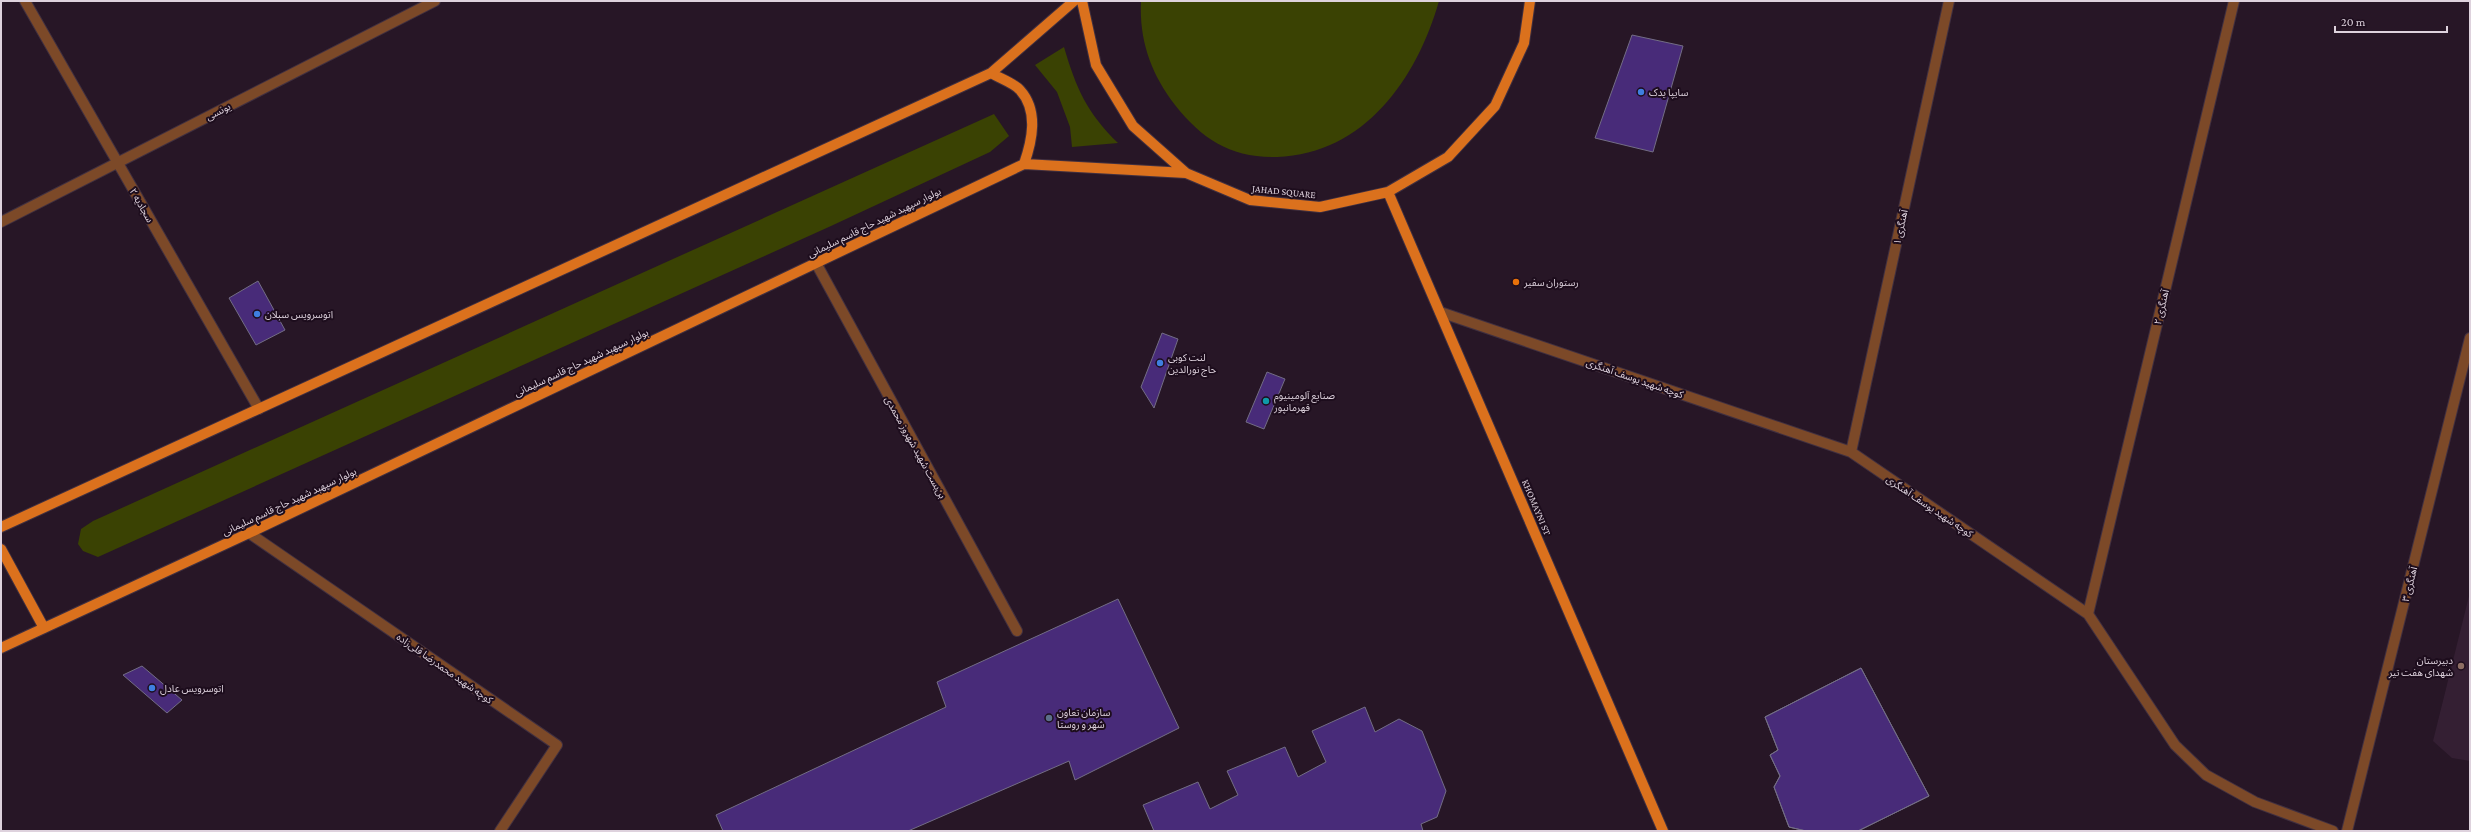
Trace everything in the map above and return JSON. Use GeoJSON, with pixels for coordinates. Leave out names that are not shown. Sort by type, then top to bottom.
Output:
{"type":"FeatureCollection","features":[{"type":"Feature","properties":{"kind":"main road"},"geometry":{"type":"LineString","coordinates":[[1,527],[991,73],[1074,1]]}},
{"type":"Feature","properties":{"kind":"main road","name":"JAHAD SQUARE"},"geometry":{"type":"LineString","coordinates":[[1082,1],[1096,65],[1133,126],[1186,172],[1250,200],[1320,207],[1388,192],[1448,158],[1495,106],[1524,43],[1530,1]]}},
{"type":"Feature","properties":{"kind":"main road"},"geometry":{"type":"LineString","coordinates":[[991,73],[1020,90],[1032,113],[1032,142],[1024,164]]}},
{"type":"Feature","properties":{"kind":"main road","name":"بولوار سپهبد شهید حاج قاسم سلیمانی"},"geometry":{"type":"LineString","coordinates":[[1,648],[249,533],[1024,164],[1186,172]]}},
{"type":"Feature","properties":{"kind":"main road","name":"KHOMAYNI ST"},"geometry":{"type":"LineString","coordinates":[[1388,192],[1663,831]]}},
{"type":"Feature","properties":{"kind":"main road"},"geometry":{"type":"LineString","coordinates":[[1,549],[44,628]]}},
{"type":"Feature","properties":{"kind":"street","name":"سجادیه ۲"},"geometry":{"type":"LineString","coordinates":[[24,1],[259,409]]}},
{"type":"Feature","properties":{"kind":"street","name":"یونسی"},"geometry":{"type":"LineString","coordinates":[[1,222],[435,1]]}},
{"type":"Feature","properties":{"kind":"street","name":"آهنگری ۱"},"geometry":{"type":"LineString","coordinates":[[1851,452],[1949,1]]}},
{"type":"Feature","properties":{"kind":"street","name":"آهنگری ۲"},"geometry":{"type":"LineString","coordinates":[[2088,614],[2234,1]]}},
{"type":"Feature","properties":{"kind":"street","name":"بن‌بست شهید شهروز محمدی"},"geometry":{"type":"LineString","coordinates":[[816,263],[1016,631]]}},
{"type":"Feature","properties":{"kind":"street","name":"کوچه شهید یوسف آهنگری"},"geometry":{"type":"LineString","coordinates":[[1440,312],[1851,452],[2088,614],[2175,745],[2206,775],[2255,802],[2333,831]]}},
{"type":"Feature","properties":{"kind":"street","name":"آهنگری ۳"},"geometry":{"type":"LineString","coordinates":[[2348,831],[2470,338]]}},
{"type":"Feature","properties":{"kind":"street","name":"کوچه شهید محمدرضا قلی‌زاده"},"geometry":{"type":"LineString","coordinates":[[249,533],[557,746],[500,831]]}},
{"type":"Feature","properties":{"kind":"shaded area","name":"دبیرستان شهدای هفت تیر"},"geometry":{"type":"Polygon","coordinates":[[[2470,592],[2470,761],[2452,758],[2433,741],[2470,592]]]}},
{"type":"Feature","properties":{"kind":"green space"},"geometry":{"type":"Polygon","coordinates":[[[1141,1],[1439,1],[1429,30],[1417,57],[1401,83],[1383,107],[1361,127],[1336,142],[1308,153],[1277,157],[1246,154],[1219,144],[1196,128],[1175,105],[1159,81],[1148,56],[1142,29],[1141,1]]]}},
{"type":"Feature","properties":{"kind":"green space"},"geometry":{"type":"Polygon","coordinates":[[[1064,47],[1073,75],[1090,110],[1107,132],[1118,143],[1072,147],[1070,127],[1057,92],[1035,65],[1064,47]]]}},
{"type":"Feature","properties":{"kind":"green space"},"geometry":{"type":"Polygon","coordinates":[[[994,114],[1009,136],[990,152],[831,226],[98,557],[83,551],[78,544],[81,529],[93,521],[994,114]]]}},
{"type":"Feature","properties":{"kind":"building","name":"سایپا یدک"},"geometry":{"type":"Polygon","coordinates":[[[1632,35],[1683,46],[1653,152],[1595,138],[1632,35]]]}},
{"type":"Feature","properties":{"kind":"building","name":"اتوسرویس سبلان"},"geometry":{"type":"Polygon","coordinates":[[[258,281],[285,330],[256,345],[229,298],[258,281]]]}},
{"type":"Feature","properties":{"kind":"building","name":"لنت کوبی حاج نورالدین"},"geometry":{"type":"Polygon","coordinates":[[[1162,333],[1178,339],[1154,408],[1141,387],[1162,333]]]}},
{"type":"Feature","properties":{"kind":"building","name":"صنایع آلومینیوم قهرمانپور"},"geometry":{"type":"Polygon","coordinates":[[[1267,372],[1285,379],[1264,429],[1246,422],[1267,372]]]}},
{"type":"Feature","properties":{"kind":"building","name":"سازمان تعاون شهر و روستا"},"geometry":{"type":"Polygon","coordinates":[[[1118,599],[1179,728],[1075,780],[1069,761],[908,831],[723,831],[716,815],[946,707],[937,682],[1118,599]]]}},
{"type":"Feature","properties":{"kind":"building","name":"اتوسرویس عادل"},"geometry":{"type":"Polygon","coordinates":[[[142,666],[182,700],[167,713],[123,675],[142,666]]]}},
{"type":"Feature","properties":{"kind":"building"},"geometry":{"type":"Polygon","coordinates":[[[1861,668],[1929,796],[1858,831],[1806,831],[1789,827],[1774,787],[1780,776],[1770,755],[1778,750],[1765,717],[1861,668]]]}},
{"type":"Feature","properties":{"kind":"building"},"geometry":{"type":"Polygon","coordinates":[[[1861,668],[1929,796],[1858,831],[1806,831],[1789,827],[1774,787],[1780,776],[1770,755],[1778,750],[1765,717],[1861,668]]]}},
{"type":"Feature","properties":{"kind":"building"},"geometry":{"type":"Polygon","coordinates":[[[1365,707],[1375,732],[1399,719],[1422,731],[1446,791],[1437,817],[1421,824],[1423,831],[1154,831],[1143,805],[1198,782],[1210,809],[1238,795],[1227,771],[1285,747],[1298,777],[1326,762],[1312,731],[1365,707]]]}},
{"type":"Feature","properties":{"kind":"place","name":"سایپا یدک"},"geometry":{"type":"Point","coordinates":[1641,92]}},
{"type":"Feature","properties":{"kind":"place","name":"رستوران سفیر"},"geometry":{"type":"Point","coordinates":[1516,282]}},
{"type":"Feature","properties":{"kind":"place","name":"اتوسرویس سبلان"},"geometry":{"type":"Point","coordinates":[257,314]}},
{"type":"Feature","properties":{"kind":"place","name":"لنت کوبی حاج نورالدین"},"geometry":{"type":"Point","coordinates":[1160,363]}},
{"type":"Feature","properties":{"kind":"place","name":"صنایع آلومینیوم قهرمانپور"},"geometry":{"type":"Point","coordinates":[1266,401]}},
{"type":"Feature","properties":{"kind":"place","name":"دبیرستان شهدای هفت تیر"},"geometry":{"type":"Point","coordinates":[2461,666]}},
{"type":"Feature","properties":{"kind":"place","name":"اتوسرویس عادل"},"geometry":{"type":"Point","coordinates":[152,688]}},
{"type":"Feature","properties":{"kind":"place","name":"سازمان تعاون شهر و روستا"},"geometry":{"type":"Point","coordinates":[1049,718]}}]}
